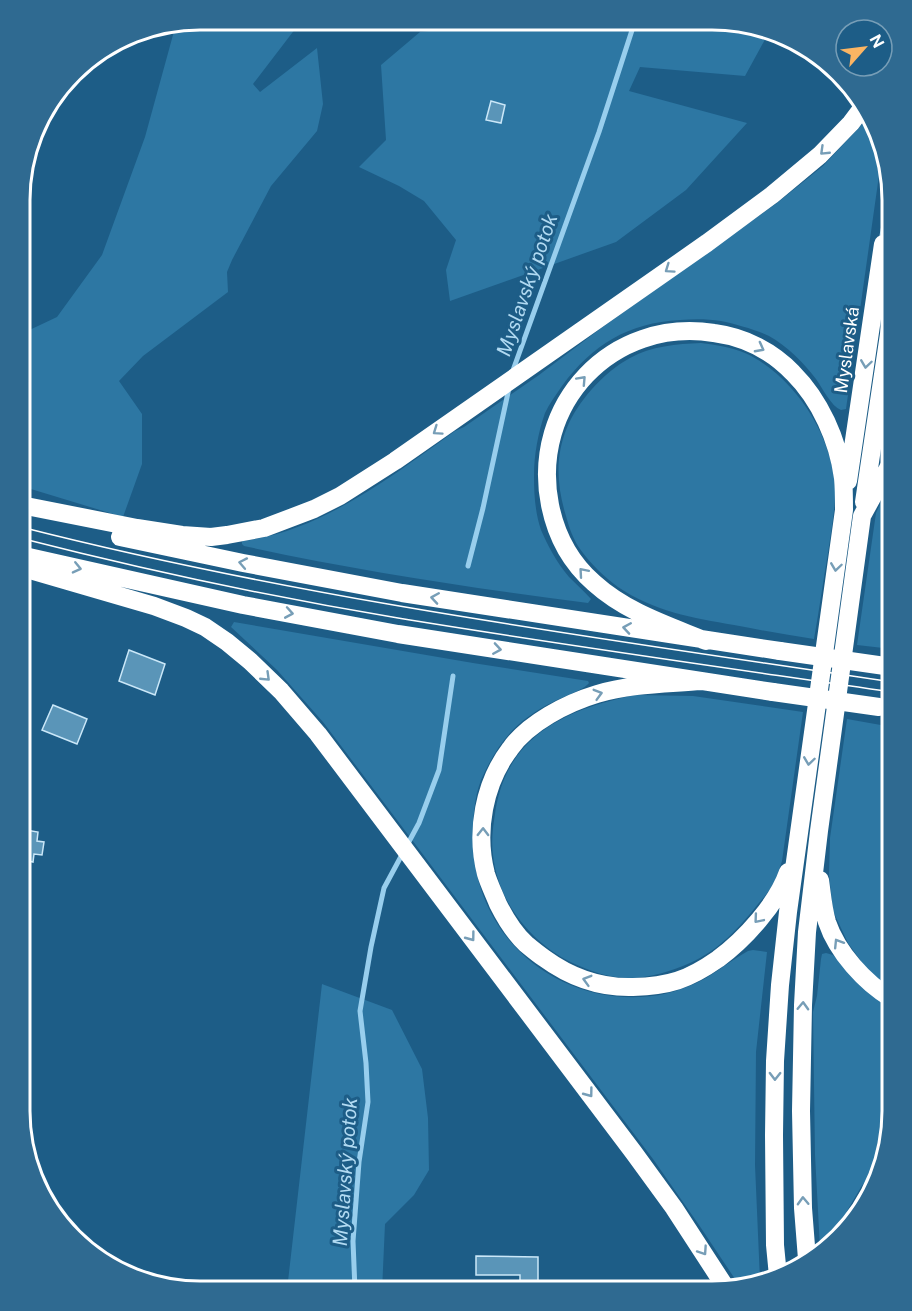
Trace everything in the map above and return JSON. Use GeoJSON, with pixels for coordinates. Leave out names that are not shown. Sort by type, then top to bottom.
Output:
{"type":"FeatureCollection","features":[{"type":"Feature","properties":{"kind":"highway"},"geometry":{"type":"LineString","coordinates":[[30,507],[137,528],[211,537],[264,528],[314,509],[340,496],[395,461],[698,249],[772,195],[820,154],[858,114]]}},
{"type":"Feature","properties":{"kind":"highway","name":"Myslavská"},"geometry":{"type":"LineString","coordinates":[[844,510],[882,257]]}},
{"type":"Feature","properties":{"kind":"highway"},"geometry":{"type":"LineString","coordinates":[[706,641],[635,612],[612,598],[593,582],[581,570],[561,540],[553,520],[547,493],[547,461],[550,444],[558,417],[573,389],[609,357],[634,342],[655,335],[679,331],[702,331],[742,339],[785,364],[802,381],[825,419],[841,465],[844,488],[844,510],[799,829],[780,985],[775,1061],[774,1134],[777,1267]]}},
{"type":"Feature","properties":{"kind":"highway"},"geometry":{"type":"LineString","coordinates":[[806,1252],[801,1111],[807,932],[882,381]]}},
{"type":"Feature","properties":{"kind":"highway"},"geometry":{"type":"LineString","coordinates":[[862,516],[882,479]]}},
{"type":"Feature","properties":{"kind":"highway"},"geometry":{"type":"LineString","coordinates":[[30,515],[243,564],[368,587],[706,641],[882,665]]}},
{"type":"Feature","properties":{"kind":"highway"},"geometry":{"type":"LineString","coordinates":[[30,557],[243,605],[398,634],[882,708]]}},
{"type":"Feature","properties":{"kind":"highway"},"geometry":{"type":"LineString","coordinates":[[30,570],[171,612],[205,627],[250,661],[281,691],[318,734],[384,820],[634,1153],[674,1208],[721,1281]]}},
{"type":"Feature","properties":{"kind":"highway"},"geometry":{"type":"LineString","coordinates":[[700,681],[639,686],[597,694],[577,701],[545,718],[524,733],[510,747],[490,785],[482,828],[482,850],[486,874],[501,911],[512,928],[526,944],[559,969],[579,978],[621,987],[671,983],[707,967],[734,946],[757,921],[785,881],[799,829]]}},
{"type":"Feature","properties":{"kind":"highway"},"geometry":{"type":"LineString","coordinates":[[819,831],[820,878],[827,922],[833,936],[853,965],[867,981],[882,992]]}},
{"type":"Feature","properties":{"kind":"shaded area"},"geometry":{"type":"Polygon","coordinates":[[[189,30],[294,30],[253,84],[260,92],[317,48],[323,104],[317,131],[271,186],[227,272],[228,292],[143,356],[119,381],[142,414],[142,464],[123,517],[30,489],[30,330],[57,317],[102,255],[145,137],[174,32],[189,30]]]}},
{"type":"Feature","properties":{"kind":"shaded area"},"geometry":{"type":"Polygon","coordinates":[[[438,30],[712,30],[734,31],[765,39],[745,76],[640,67],[629,91],[747,123],[686,190],[616,242],[450,301],[446,270],[456,240],[424,201],[359,167],[386,140],[381,65],[420,32],[438,30]]]}},
{"type":"Feature","properties":{"kind":"shaded area"},"geometry":{"type":"Polygon","coordinates":[[[863,123],[873,146],[880,171],[846,409],[841,410],[834,405],[816,379],[789,350],[764,334],[739,325],[701,319],[661,322],[628,331],[599,347],[574,371],[548,406],[540,428],[534,476],[535,503],[541,530],[561,566],[591,599],[588,603],[373,571],[242,544],[243,541],[301,526],[328,514],[381,483],[539,375],[777,203],[823,166],[863,123]]]}},
{"type":"Feature","properties":{"kind":"shaded area"},"geometry":{"type":"Polygon","coordinates":[[[701,343],[745,353],[779,376],[806,408],[826,446],[832,465],[835,502],[814,639],[689,616],[659,608],[618,587],[602,574],[575,541],[561,498],[559,481],[561,449],[571,418],[592,389],[605,376],[630,358],[655,348],[701,343]]]}},
{"type":"Feature","properties":{"kind":"shaded area"},"geometry":{"type":"Polygon","coordinates":[[[882,500],[882,648],[857,645],[876,513],[882,500]]]}},
{"type":"Feature","properties":{"kind":"shaded area"},"geometry":{"type":"Polygon","coordinates":[[[234,622],[588,681],[589,683],[583,688],[529,716],[501,743],[494,754],[481,780],[475,801],[473,838],[476,872],[486,903],[502,930],[522,954],[547,973],[576,987],[607,995],[641,997],[658,995],[683,989],[698,982],[748,951],[767,952],[756,1052],[755,1165],[760,1274],[735,1280],[653,1159],[323,722],[277,670],[231,627],[234,622]]]}},
{"type":"Feature","properties":{"kind":"shaded area"},"geometry":{"type":"Polygon","coordinates":[[[636,695],[693,696],[803,712],[782,861],[770,889],[736,930],[710,952],[668,971],[645,977],[629,978],[602,974],[577,965],[546,947],[532,935],[510,906],[502,890],[496,873],[492,839],[503,781],[520,752],[536,736],[570,715],[609,701],[636,695]]]}},
{"type":"Feature","properties":{"kind":"shaded area"},"geometry":{"type":"Polygon","coordinates":[[[847,719],[882,725],[882,982],[863,964],[848,943],[833,911],[829,875],[830,838],[847,719]]]}},
{"type":"Feature","properties":{"kind":"shaded area"},"geometry":{"type":"Polygon","coordinates":[[[822,954],[833,955],[882,1002],[882,1122],[879,1144],[867,1179],[840,1223],[820,1242],[815,1155],[813,1012],[822,954]]]}},
{"type":"Feature","properties":{"kind":"shaded area"},"geometry":{"type":"Polygon","coordinates":[[[322,984],[392,1010],[422,1069],[428,1118],[429,1170],[414,1195],[385,1224],[382,1281],[288,1281],[322,984]]]}},
{"type":"Feature","properties":{"kind":"building"},"geometry":{"type":"Polygon","coordinates":[[[491,101],[505,105],[501,123],[486,120],[491,101]]]}},
{"type":"Feature","properties":{"kind":"building"},"geometry":{"type":"Polygon","coordinates":[[[129,650],[165,664],[155,695],[119,681],[129,650]]]}},
{"type":"Feature","properties":{"kind":"building"},"geometry":{"type":"Polygon","coordinates":[[[53,705],[87,719],[77,744],[42,730],[53,705]]]}},
{"type":"Feature","properties":{"kind":"building"},"geometry":{"type":"Polygon","coordinates":[[[30,831],[38,832],[37,841],[44,842],[42,855],[34,854],[33,862],[30,861],[30,831]]]}},
{"type":"Feature","properties":{"kind":"building"},"geometry":{"type":"Polygon","coordinates":[[[476,1256],[538,1257],[538,1281],[520,1281],[520,1275],[476,1275],[476,1256]]]}},
{"type":"Feature","properties":{"kind":"waterway","name":"Myslavský potok"},"geometry":{"type":"LineString","coordinates":[[512,373],[599,132],[632,30]]}},
{"type":"Feature","properties":{"kind":"waterway","name":"Myslavský potok"},"geometry":{"type":"LineString","coordinates":[[468,566],[509,388]]}},
{"type":"Feature","properties":{"kind":"waterway","name":"Myslavský potok"},"geometry":{"type":"LineString","coordinates":[[355,1281],[353,1241],[359,1162],[368,1102],[360,1011],[384,888],[419,823],[439,770],[453,676]]}},
{"type":"Feature","properties":{"kind":"tram line"},"geometry":{"type":"LineString","coordinates":[[30,529],[129,553],[345,597],[564,633],[882,681]]}},
{"type":"Feature","properties":{"kind":"tram line"},"geometry":{"type":"LineString","coordinates":[[30,540],[208,582],[350,610],[521,638],[882,691]]}}]}
